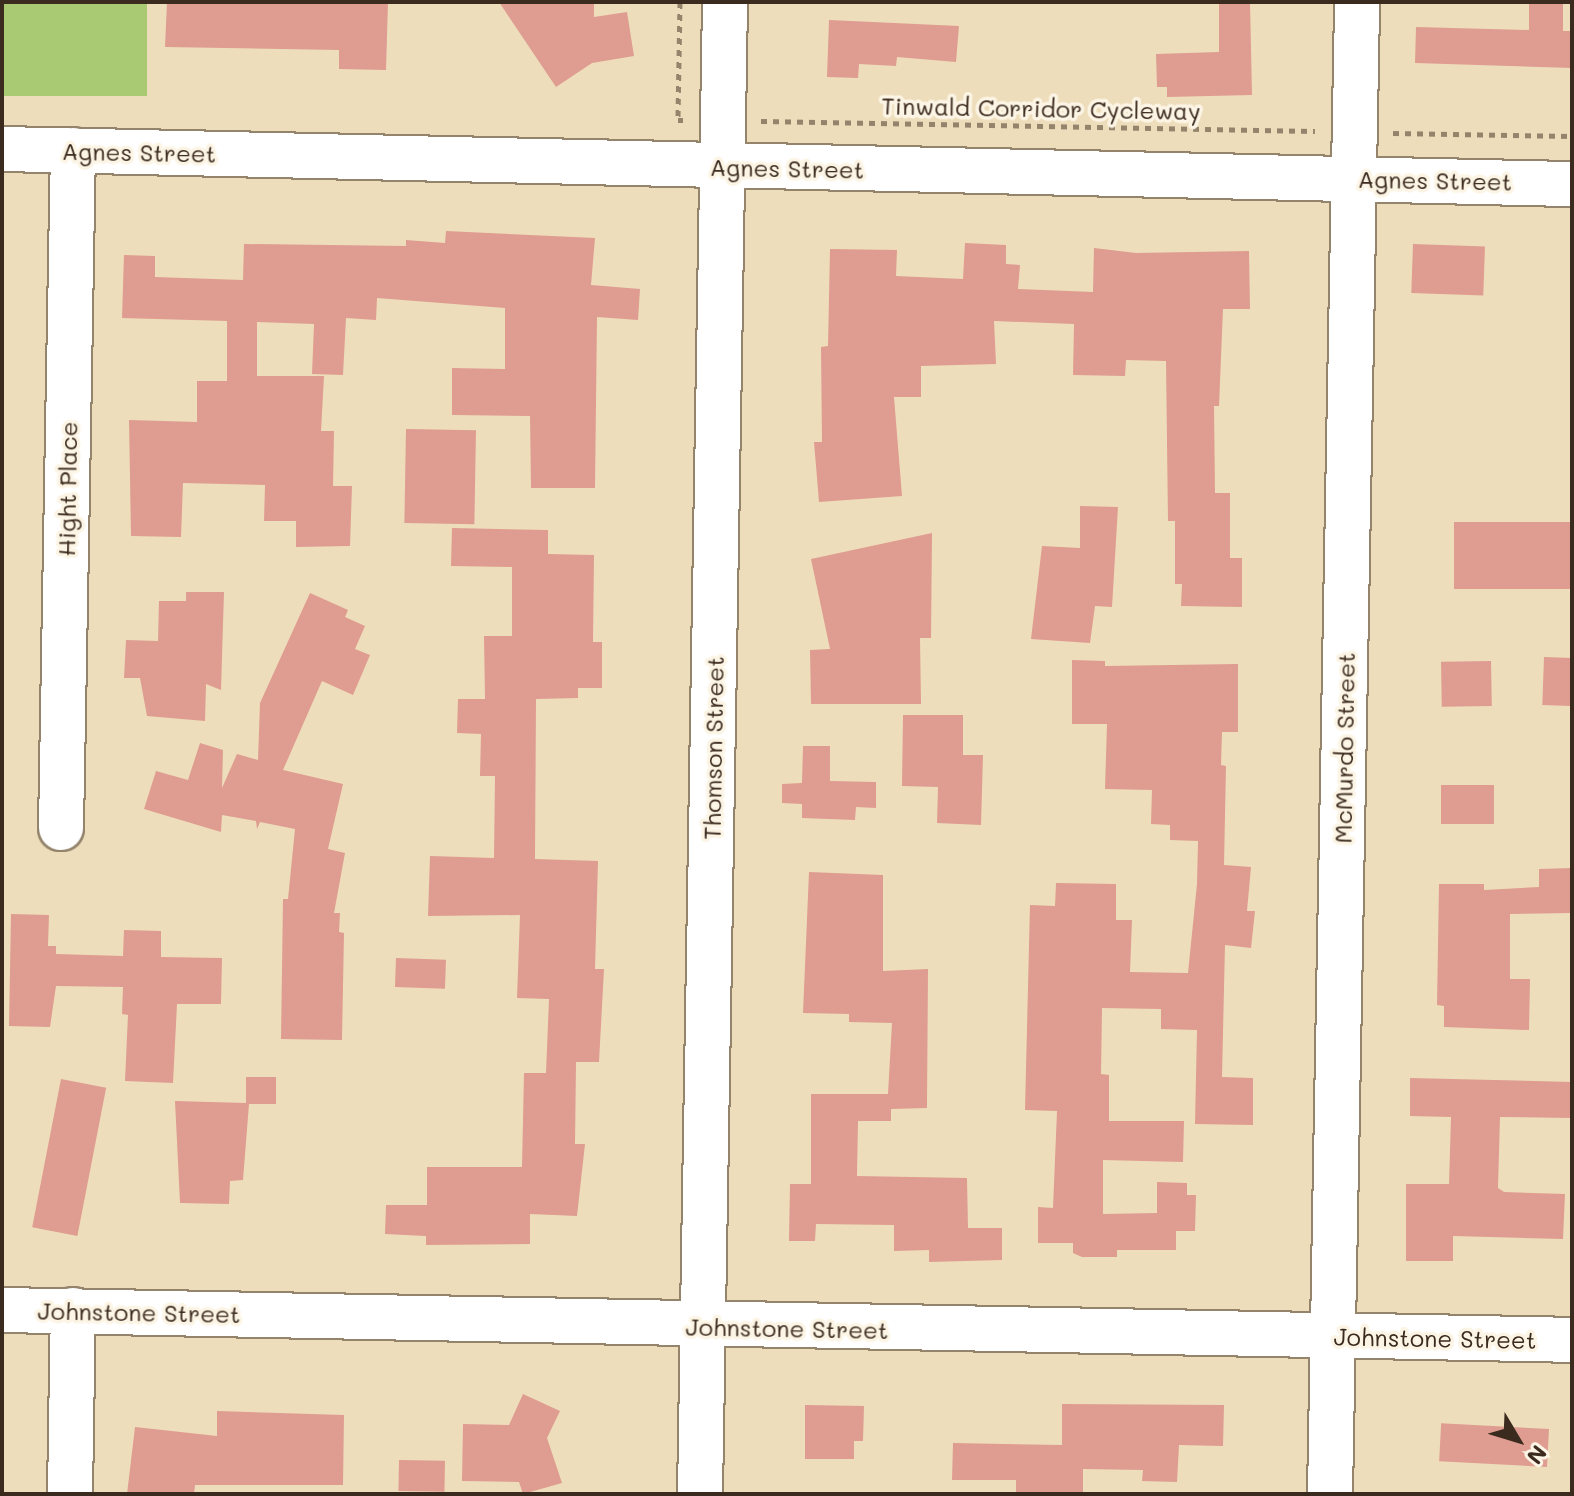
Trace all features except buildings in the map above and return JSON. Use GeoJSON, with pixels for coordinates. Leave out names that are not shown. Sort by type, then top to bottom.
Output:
{"type":"FeatureCollection","features":[{"type":"Feature","properties":{"kind":"street","name":"Thomson Street"},"geometry":{"type":"LineString","coordinates":[[700,1494],[725,2]]}},
{"type":"Feature","properties":{"kind":"street","name":"McMurdo Street"},"geometry":{"type":"LineString","coordinates":[[1330,1494],[1357,2]]}},
{"type":"Feature","properties":{"kind":"street","name":"Agnes Street"},"geometry":{"type":"LineString","coordinates":[[2,149],[1572,184]]}},
{"type":"Feature","properties":{"kind":"street","name":"Hight Place"},"geometry":{"type":"LineString","coordinates":[[61,828],[73,150]]}},
{"type":"Feature","properties":{"kind":"street","name":"Johnstone Street"},"geometry":{"type":"LineString","coordinates":[[2,1310],[703,1327],[1572,1340]]}},
{"type":"Feature","properties":{"kind":"street"},"geometry":{"type":"LineString","coordinates":[[70,1494],[73,1310]]}},
{"type":"Feature","properties":{"kind":"path"},"geometry":{"type":"LineString","coordinates":[[678,120],[680,2]]}},
{"type":"Feature","properties":{"kind":"path","name":"Tinwald Corridor Cycleway"},"geometry":{"type":"LineString","coordinates":[[763,121],[1317,131]]}},
{"type":"Feature","properties":{"kind":"path"},"geometry":{"type":"LineString","coordinates":[[1392,133],[1572,136]]}},
{"type":"Feature","properties":{"kind":"green space"},"geometry":{"type":"Polygon","coordinates":[[[2,2],[147,2],[147,96],[2,96],[2,2]]]}}]}
